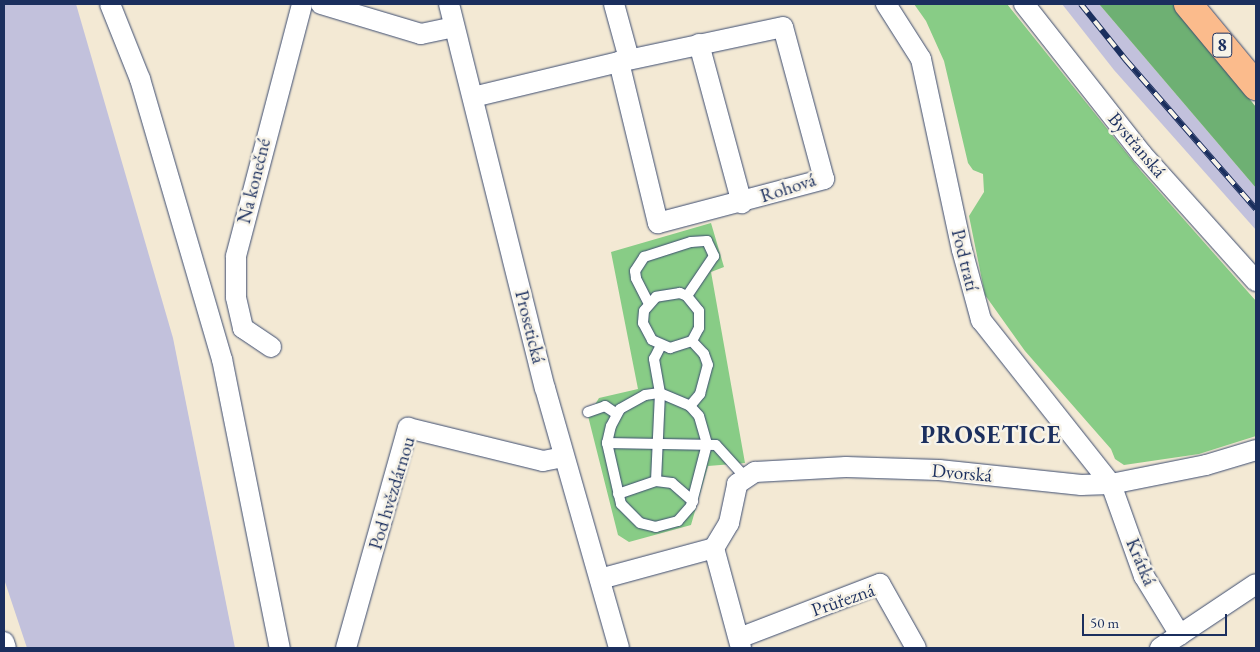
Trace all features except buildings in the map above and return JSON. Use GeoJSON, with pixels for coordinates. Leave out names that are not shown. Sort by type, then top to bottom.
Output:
{"type":"FeatureCollection","features":[{"type":"Feature","properties":{"kind":"main road","name":"8"},"geometry":{"type":"LineString","coordinates":[[1188,4],[1256,86]]}},
{"type":"Feature","properties":{"kind":"street"},"geometry":{"type":"LineString","coordinates":[[110,4],[140,79],[222,360],[280,648]]}},
{"type":"Feature","properties":{"kind":"street","name":"Na konečné"},"geometry":{"type":"LineString","coordinates":[[271,347],[243,328],[236,297],[236,256],[302,4]]}},
{"type":"Feature","properties":{"kind":"street"},"geometry":{"type":"LineString","coordinates":[[321,4],[421,34],[454,27]]}},
{"type":"Feature","properties":{"kind":"street","name":"Prosetická"},"geometry":{"type":"LineString","coordinates":[[449,4],[564,457],[619,648]]}},
{"type":"Feature","properties":{"kind":"street"},"geometry":{"type":"LineString","coordinates":[[614,4],[624,61]]}},
{"type":"Feature","properties":{"kind":"street","name":"Pod tratí"},"geometry":{"type":"LineString","coordinates":[[886,4],[922,59],[962,250],[981,320],[1111,484]]}},
{"type":"Feature","properties":{"kind":"street","name":"Bystřanská"},"geometry":{"type":"LineString","coordinates":[[1024,4],[1142,154],[1256,281]]}},
{"type":"Feature","properties":{"kind":"street","name":"Rohová"},"geometry":{"type":"LineString","coordinates":[[473,97],[624,61],[699,44],[783,27],[824,179],[742,203],[658,223],[624,61]]}},
{"type":"Feature","properties":{"kind":"street"},"geometry":{"type":"LineString","coordinates":[[699,44],[742,203]]}},
{"type":"Feature","properties":{"kind":"street","name":"Pod hvězdárnou"},"geometry":{"type":"LineString","coordinates":[[346,648],[408,428],[543,461],[564,457]]}},
{"type":"Feature","properties":{"kind":"street","name":"Dvorská"},"geometry":{"type":"LineString","coordinates":[[744,477],[755,472],[846,467],[940,470],[1081,485],[1111,484],[1254,455]]}},
{"type":"Feature","properties":{"kind":"street"},"geometry":{"type":"LineString","coordinates":[[600,579],[714,548],[729,523],[738,484],[744,477]]}},
{"type":"Feature","properties":{"kind":"street","name":"Krátká"},"geometry":{"type":"LineString","coordinates":[[1111,484],[1144,576],[1180,635]]}},
{"type":"Feature","properties":{"kind":"street"},"geometry":{"type":"LineString","coordinates":[[714,548],[740,643]]}},
{"type":"Feature","properties":{"kind":"street","name":"Průřezná"},"geometry":{"type":"LineString","coordinates":[[740,643],[880,584],[916,648]]}},
{"type":"Feature","properties":{"kind":"street"},"geometry":{"type":"LineString","coordinates":[[1160,648],[1256,584]]}},
{"type":"Feature","properties":{"kind":"street"},"geometry":{"type":"LineString","coordinates":[[4,642],[6,648]]}},
{"type":"Feature","properties":{"kind":"lane"},"geometry":{"type":"LineString","coordinates":[[649,304],[639,290],[635,271],[644,257],[691,242],[707,241],[714,256],[688,296]]}},
{"type":"Feature","properties":{"kind":"lane"},"geometry":{"type":"LineString","coordinates":[[674,292],[688,296],[699,310],[701,320],[692,341],[678,348],[660,345],[649,335],[643,323],[649,304],[664,293],[674,292]]}},
{"type":"Feature","properties":{"kind":"lane"},"geometry":{"type":"LineString","coordinates":[[690,406],[700,394],[708,365],[704,354],[692,341]]}},
{"type":"Feature","properties":{"kind":"lane"},"geometry":{"type":"LineString","coordinates":[[656,481],[660,393],[654,359],[660,345]]}},
{"type":"Feature","properties":{"kind":"lane"},"geometry":{"type":"LineString","coordinates":[[660,393],[690,406],[699,416],[707,444],[693,501],[678,521],[656,527],[640,523],[631,517],[618,494],[607,443],[617,414],[634,400],[660,393]]}},
{"type":"Feature","properties":{"kind":"lane"},"geometry":{"type":"LineString","coordinates":[[588,412],[605,406],[617,414]]}},
{"type":"Feature","properties":{"kind":"lane"},"geometry":{"type":"LineString","coordinates":[[607,443],[716,445],[744,477]]}},
{"type":"Feature","properties":{"kind":"lane"},"geometry":{"type":"LineString","coordinates":[[618,494],[656,481],[672,483],[693,501]]}},
{"type":"Feature","properties":{"kind":"shaded area"},"geometry":{"type":"Polygon","coordinates":[[[4,4],[76,4],[173,338],[235,648],[27,648],[4,579],[4,4]]]}},
{"type":"Feature","properties":{"kind":"shaded area"},"geometry":{"type":"Polygon","coordinates":[[[1062,4],[1099,4],[1256,188],[1256,230],[1114,70],[1062,4]]]}},
{"type":"Feature","properties":{"kind":"green space"},"geometry":{"type":"Polygon","coordinates":[[[914,4],[1007,4],[1141,171],[1256,301],[1256,436],[1199,454],[1124,465],[1115,459],[1111,449],[1025,351],[985,295],[969,216],[984,192],[983,174],[973,170],[968,163],[944,61],[926,21],[914,4]]]}},
{"type":"Feature","properties":{"kind":"green space"},"geometry":{"type":"Polygon","coordinates":[[[1099,4],[1173,4],[1256,107],[1256,188],[1099,4]]]}},
{"type":"Feature","properties":{"kind":"green space"},"geometry":{"type":"Polygon","coordinates":[[[711,223],[724,267],[711,272],[745,463],[708,466],[691,525],[629,542],[618,535],[588,416],[599,398],[638,389],[611,252],[711,223]]]}},
{"type":"Feature","properties":{"kind":"railway"},"geometry":{"type":"LineString","coordinates":[[1081,4],[1126,60],[1256,209]]}},
{"type":"Feature","properties":{"kind":"district","name":"PROSETICE"},"geometry":{"type":"Point","coordinates":[991,435]}}]}
